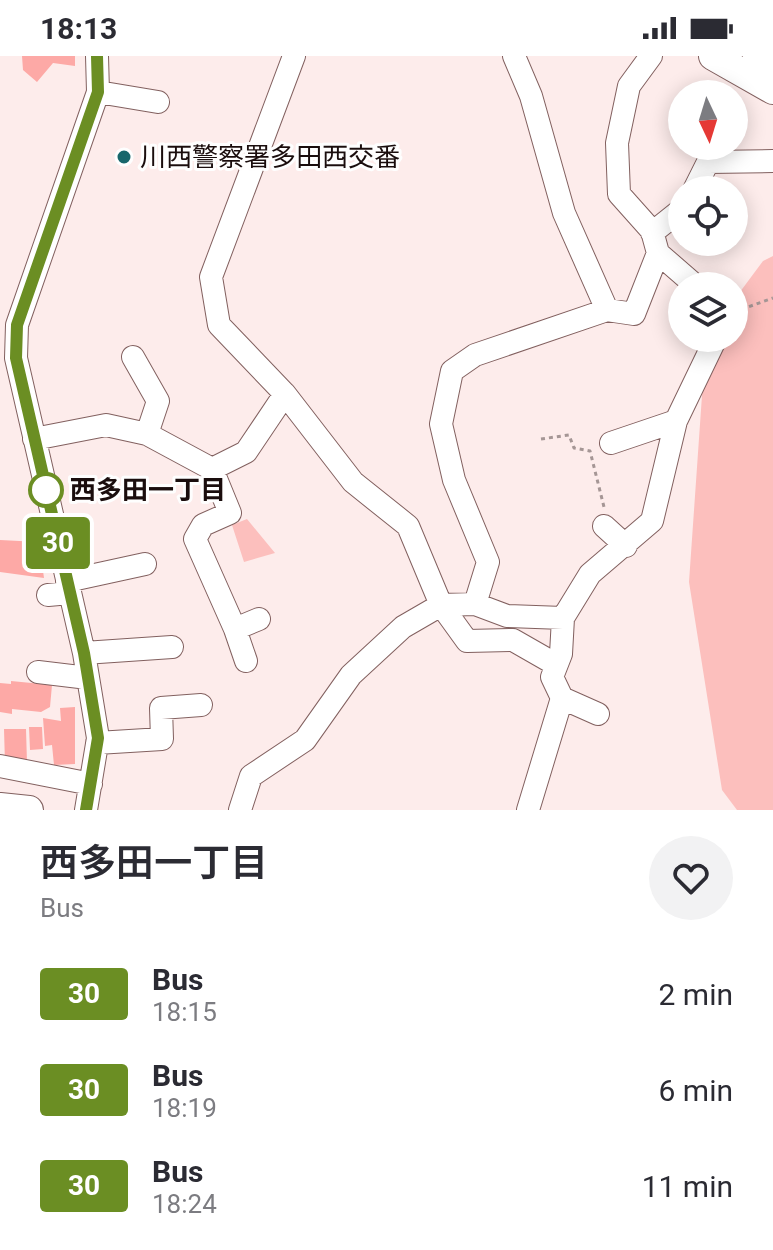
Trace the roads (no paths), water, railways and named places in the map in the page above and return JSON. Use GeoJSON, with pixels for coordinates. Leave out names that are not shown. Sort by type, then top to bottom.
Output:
{"type":"FeatureCollection","features":[{"type":"Feature","properties":{"kind":"main road"},"geometry":{"type":"LineString","coordinates":[[713,56],[773,90]]}},
{"type":"Feature","properties":{"kind":"main road"},"geometry":{"type":"LineString","coordinates":[[757,56],[773,64]]}},
{"type":"Feature","properties":{"kind":"main road"},"geometry":{"type":"LineString","coordinates":[[0,807],[29,810]]}},
{"type":"Feature","properties":{"kind":"street"},"geometry":{"type":"LineString","coordinates":[[86,810],[97,743],[88,678],[84,653],[45,531],[34,439],[8,358],[8,322],[98,92],[97,56]]}},
{"type":"Feature","properties":{"kind":"street"},"geometry":{"type":"LineString","coordinates":[[294,56],[211,277],[219,325],[285,394],[353,482],[408,526],[441,605],[467,641],[513,640],[555,664]]}},
{"type":"Feature","properties":{"kind":"street"},"geometry":{"type":"LineString","coordinates":[[514,56],[531,96],[564,213],[607,310]]}},
{"type":"Feature","properties":{"kind":"street"},"geometry":{"type":"LineString","coordinates":[[651,56],[629,86],[617,143],[619,194],[655,243],[683,272]]}},
{"type":"Feature","properties":{"kind":"street"},"geometry":{"type":"LineString","coordinates":[[98,92],[158,102]]}},
{"type":"Feature","properties":{"kind":"street"},"geometry":{"type":"LineString","coordinates":[[701,176],[708,162],[773,161]]}},
{"type":"Feature","properties":{"kind":"street"},"geometry":{"type":"LineString","coordinates":[[475,604],[488,562],[454,480],[441,424],[452,371],[475,355],[607,310],[634,314],[655,243],[668,227]]}},
{"type":"Feature","properties":{"kind":"street"},"geometry":{"type":"LineString","coordinates":[[598,714],[562,698],[552,677],[561,654],[563,618],[590,574],[652,521],[676,421],[709,352]]}},
{"type":"Feature","properties":{"kind":"street"},"geometry":{"type":"LineString","coordinates":[[133,357],[158,401],[147,434]]}},
{"type":"Feature","properties":{"kind":"street"},"geometry":{"type":"LineString","coordinates":[[212,469],[246,452],[285,394]]}},
{"type":"Feature","properties":{"kind":"street"},"geometry":{"type":"LineString","coordinates":[[611,443],[676,421]]}},
{"type":"Feature","properties":{"kind":"street"},"geometry":{"type":"LineString","coordinates":[[34,439],[106,425],[147,434],[212,469],[230,513],[203,525],[195,539],[246,661]]}},
{"type":"Feature","properties":{"kind":"street"},"geometry":{"type":"LineString","coordinates":[[604,526],[626,546]]}},
{"type":"Feature","properties":{"kind":"street"},"geometry":{"type":"LineString","coordinates":[[62,590],[145,564]]}},
{"type":"Feature","properties":{"kind":"street"},"geometry":{"type":"LineString","coordinates":[[240,810],[251,776],[305,740],[351,675],[403,627],[441,605],[475,604],[507,616],[563,618]]}},
{"type":"Feature","properties":{"kind":"street"},"geometry":{"type":"LineString","coordinates":[[235,629],[259,619]]}},
{"type":"Feature","properties":{"kind":"street"},"geometry":{"type":"LineString","coordinates":[[84,653],[172,647]]}},
{"type":"Feature","properties":{"kind":"street"},"geometry":{"type":"LineString","coordinates":[[38,672],[88,678]]}},
{"type":"Feature","properties":{"kind":"street"},"geometry":{"type":"LineString","coordinates":[[528,810],[562,698]]}},
{"type":"Feature","properties":{"kind":"street"},"geometry":{"type":"LineString","coordinates":[[97,743],[162,739],[161,708],[201,705]]}},
{"type":"Feature","properties":{"kind":"street"},"geometry":{"type":"LineString","coordinates":[[0,766],[91,784]]}},
{"type":"Feature","properties":{"kind":"place","name":"川西警察署多田西交番"},"geometry":{"type":"Point","coordinates":[124,157]}},
{"type":"Feature","properties":{"kind":"place","name":"西多田一丁目"},"geometry":{"type":"Point","coordinates":[46,490]}}]}
